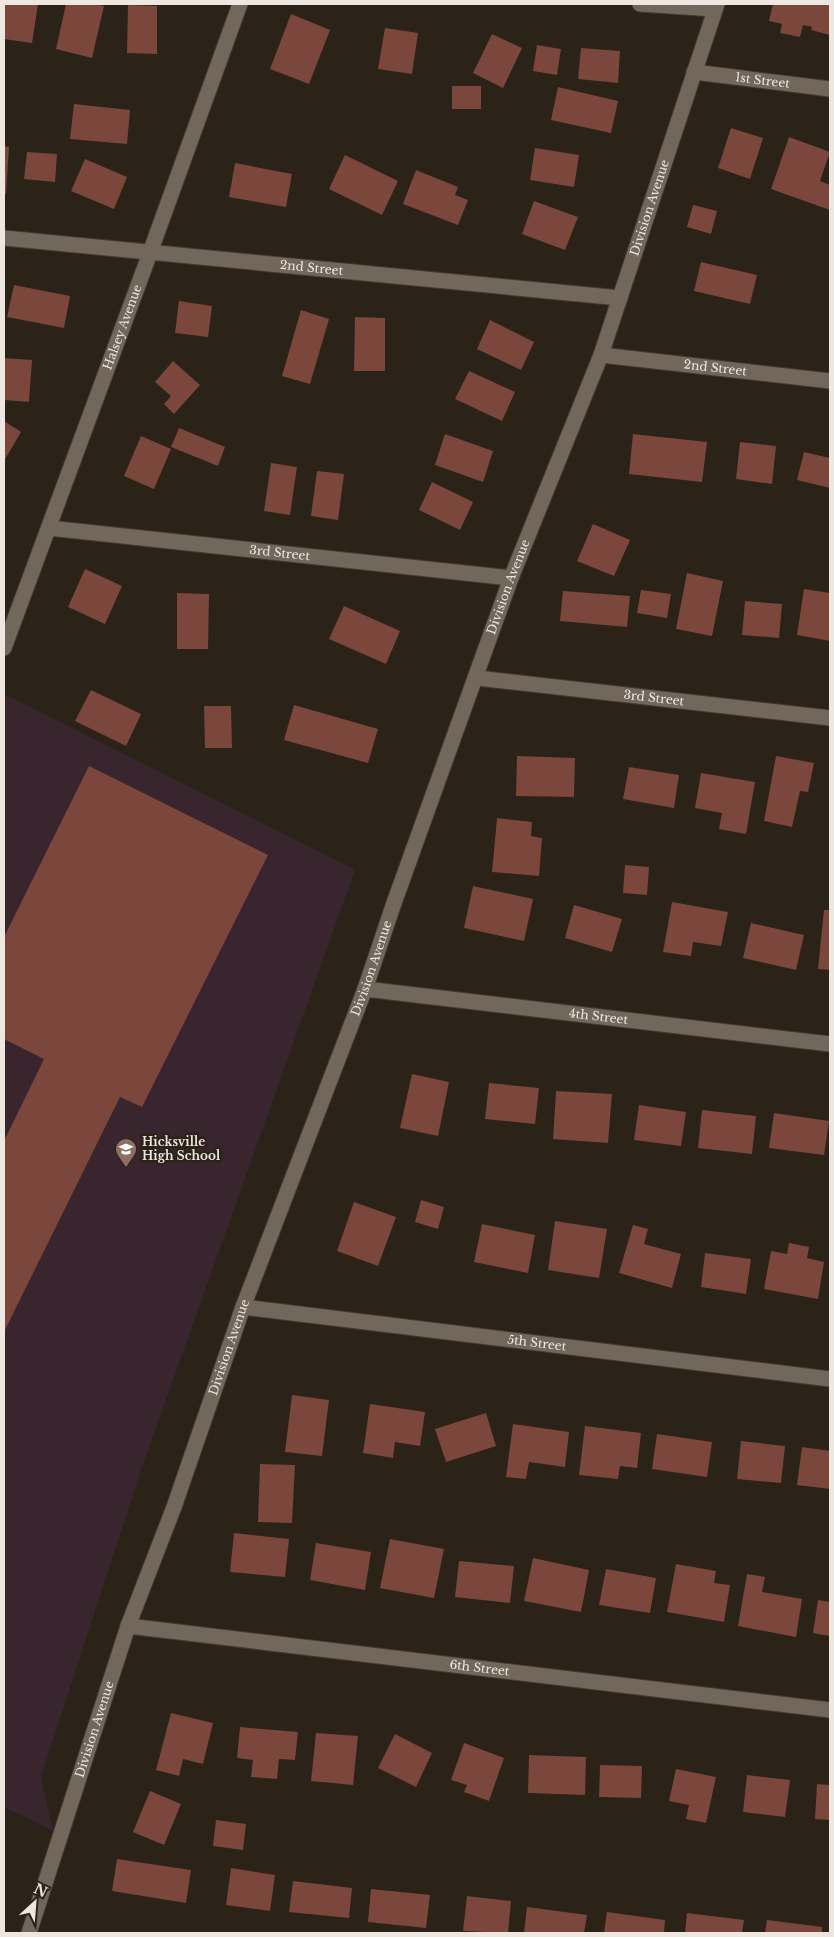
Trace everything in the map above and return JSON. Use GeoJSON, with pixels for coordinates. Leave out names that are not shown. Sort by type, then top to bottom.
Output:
{"type":"FeatureCollection","features":[{"type":"Feature","properties":{"kind":"street","name":"Halsey Avenue"},"geometry":{"type":"LineString","coordinates":[[4,648],[240,4]]}},
{"type":"Feature","properties":{"kind":"street"},"geometry":{"type":"LineString","coordinates":[[640,4],[716,6]]}},
{"type":"Feature","properties":{"kind":"street","name":"Division Avenue"},"geometry":{"type":"LineString","coordinates":[[30,1933],[128,1626],[174,1507],[244,1307],[365,989],[511,578],[601,354],[716,6]]}},
{"type":"Feature","properties":{"kind":"street","name":"1st Street"},"geometry":{"type":"LineString","coordinates":[[694,72],[830,89]]}},
{"type":"Feature","properties":{"kind":"street","name":"2nd Street"},"geometry":{"type":"LineString","coordinates":[[4,238],[620,298]]}},
{"type":"Feature","properties":{"kind":"street","name":"2nd Street"},"geometry":{"type":"LineString","coordinates":[[601,354],[830,381]]}},
{"type":"Feature","properties":{"kind":"street","name":"3rd Street"},"geometry":{"type":"LineString","coordinates":[[49,528],[511,578]]}},
{"type":"Feature","properties":{"kind":"street","name":"3rd Street"},"geometry":{"type":"LineString","coordinates":[[477,678],[830,718]]}},
{"type":"Feature","properties":{"kind":"street","name":"4th Street"},"geometry":{"type":"LineString","coordinates":[[365,989],[830,1044]]}},
{"type":"Feature","properties":{"kind":"street","name":"5th Street"},"geometry":{"type":"LineString","coordinates":[[244,1307],[830,1379]]}},
{"type":"Feature","properties":{"kind":"street","name":"6th Street"},"geometry":{"type":"LineString","coordinates":[[128,1626],[830,1710]]}},
{"type":"Feature","properties":{"kind":"shaded area","name":"Hicksville High School"},"geometry":{"type":"Polygon","coordinates":[[[4,694],[355,870],[142,1467],[41,1777],[53,1831],[4,1807],[4,694]]]}},
{"type":"Feature","properties":{"kind":"building"},"geometry":{"type":"Polygon","coordinates":[[[4,4],[38,4],[32,43],[4,39],[4,4]]]}},
{"type":"Feature","properties":{"kind":"building"},"geometry":{"type":"Polygon","coordinates":[[[66,4],[104,6],[92,58],[56,49],[66,4]]]}},
{"type":"Feature","properties":{"kind":"building"},"geometry":{"type":"Polygon","coordinates":[[[773,4],[830,4],[830,35],[811,30],[812,27],[803,25],[800,37],[780,33],[782,24],[769,21],[773,4]]]}},
{"type":"Feature","properties":{"kind":"building"},"geometry":{"type":"Polygon","coordinates":[[[128,5],[157,6],[157,54],[127,53],[128,5]]]}},
{"type":"Feature","properties":{"kind":"building"},"geometry":{"type":"Polygon","coordinates":[[[291,14],[330,30],[309,84],[270,69],[291,14]]]}},
{"type":"Feature","properties":{"kind":"building"},"geometry":{"type":"Polygon","coordinates":[[[385,28],[418,33],[412,74],[378,69],[385,28]]]}},
{"type":"Feature","properties":{"kind":"building"},"geometry":{"type":"Polygon","coordinates":[[[492,34],[522,48],[503,88],[473,73],[492,34]]]}},
{"type":"Feature","properties":{"kind":"building"},"geometry":{"type":"Polygon","coordinates":[[[537,45],[561,49],[557,75],[533,71],[537,45]]]}},
{"type":"Feature","properties":{"kind":"building"},"geometry":{"type":"Polygon","coordinates":[[[581,48],[620,51],[618,83],[578,79],[581,48]]]}},
{"type":"Feature","properties":{"kind":"building"},"geometry":{"type":"Polygon","coordinates":[[[452,86],[481,86],[481,109],[452,109],[452,86]]]}},
{"type":"Feature","properties":{"kind":"building"},"geometry":{"type":"Polygon","coordinates":[[[558,87],[618,101],[611,133],[551,120],[558,87]]]}},
{"type":"Feature","properties":{"kind":"building"},"geometry":{"type":"Polygon","coordinates":[[[74,104],[130,110],[127,144],[70,139],[74,104]]]}},
{"type":"Feature","properties":{"kind":"building"},"geometry":{"type":"Polygon","coordinates":[[[731,128],[763,138],[750,179],[718,168],[731,128]]]}},
{"type":"Feature","properties":{"kind":"building"},"geometry":{"type":"Polygon","coordinates":[[[789,137],[830,152],[820,181],[830,185],[830,210],[771,189],[789,137]]]}},
{"type":"Feature","properties":{"kind":"building"},"geometry":{"type":"Polygon","coordinates":[[[4,146],[9,147],[6,194],[4,194],[4,146]]]}},
{"type":"Feature","properties":{"kind":"building"},"geometry":{"type":"Polygon","coordinates":[[[535,148],[579,155],[574,187],[530,180],[535,148]]]}},
{"type":"Feature","properties":{"kind":"building"},"geometry":{"type":"Polygon","coordinates":[[[27,152],[57,154],[55,182],[24,179],[27,152]]]}},
{"type":"Feature","properties":{"kind":"building"},"geometry":{"type":"Polygon","coordinates":[[[345,155],[398,181],[382,215],[329,189],[345,155]]]}},
{"type":"Feature","properties":{"kind":"building"},"geometry":{"type":"Polygon","coordinates":[[[85,159],[127,177],[114,209],[71,191],[85,159]]]}},
{"type":"Feature","properties":{"kind":"building"},"geometry":{"type":"Polygon","coordinates":[[[235,163],[292,174],[286,207],[229,197],[235,163]]]}},
{"type":"Feature","properties":{"kind":"building"},"geometry":{"type":"Polygon","coordinates":[[[416,170],[458,187],[455,195],[468,200],[458,225],[403,204],[416,170]]]}},
{"type":"Feature","properties":{"kind":"building"},"geometry":{"type":"Polygon","coordinates":[[[534,201],[578,217],[565,250],[522,234],[534,201]]]}},
{"type":"Feature","properties":{"kind":"building"},"geometry":{"type":"Polygon","coordinates":[[[693,205],[717,211],[711,234],[687,227],[693,205]]]}},
{"type":"Feature","properties":{"kind":"building"},"geometry":{"type":"Polygon","coordinates":[[[701,262],[757,275],[750,304],[694,291],[701,262]]]}},
{"type":"Feature","properties":{"kind":"building"},"geometry":{"type":"Polygon","coordinates":[[[14,285],[70,296],[64,328],[7,317],[14,285]]]}},
{"type":"Feature","properties":{"kind":"building"},"geometry":{"type":"Polygon","coordinates":[[[179,301],[212,306],[208,337],[175,333],[179,301]]]}},
{"type":"Feature","properties":{"kind":"building"},"geometry":{"type":"Polygon","coordinates":[[[301,310],[329,319],[310,384],[282,376],[301,310]]]}},
{"type":"Feature","properties":{"kind":"building"},"geometry":{"type":"Polygon","coordinates":[[[355,317],[385,318],[385,371],[354,371],[355,317]]]}},
{"type":"Feature","properties":{"kind":"building"},"geometry":{"type":"Polygon","coordinates":[[[490,320],[534,342],[521,370],[477,349],[490,320]]]}},
{"type":"Feature","properties":{"kind":"building"},"geometry":{"type":"Polygon","coordinates":[[[4,358],[32,360],[29,402],[4,400],[4,358]]]}},
{"type":"Feature","properties":{"kind":"building"},"geometry":{"type":"Polygon","coordinates":[[[173,361],[200,385],[174,414],[164,404],[171,396],[155,382],[173,361]]]}},
{"type":"Feature","properties":{"kind":"building"},"geometry":{"type":"Polygon","coordinates":[[[469,371],[515,392],[502,421],[455,399],[469,371]]]}},
{"type":"Feature","properties":{"kind":"building"},"geometry":{"type":"Polygon","coordinates":[[[4,421],[21,432],[4,461],[4,421]]]}},
{"type":"Feature","properties":{"kind":"building"},"geometry":{"type":"Polygon","coordinates":[[[179,428],[225,447],[218,466],[171,447],[179,428]]]}},
{"type":"Feature","properties":{"kind":"building"},"geometry":{"type":"Polygon","coordinates":[[[445,434],[493,451],[483,482],[435,465],[445,434]]]}},
{"type":"Feature","properties":{"kind":"building"},"geometry":{"type":"Polygon","coordinates":[[[633,434],[707,442],[702,482],[629,474],[633,434]]]}},
{"type":"Feature","properties":{"kind":"building"},"geometry":{"type":"Polygon","coordinates":[[[141,436],[171,449],[154,489],[124,476],[141,436]]]}},
{"type":"Feature","properties":{"kind":"building"},"geometry":{"type":"Polygon","coordinates":[[[740,442],[776,446],[772,484],[736,479],[740,442]]]}},
{"type":"Feature","properties":{"kind":"building"},"geometry":{"type":"Polygon","coordinates":[[[804,452],[830,458],[830,488],[797,480],[804,452]]]}},
{"type":"Feature","properties":{"kind":"building"},"geometry":{"type":"Polygon","coordinates":[[[271,463],[297,467],[290,515],[264,511],[271,463]]]}},
{"type":"Feature","properties":{"kind":"building"},"geometry":{"type":"Polygon","coordinates":[[[317,471],[344,474],[338,520],[311,516],[317,471]]]}},
{"type":"Feature","properties":{"kind":"building"},"geometry":{"type":"Polygon","coordinates":[[[432,482],[473,502],[460,530],[419,510],[432,482]]]}},
{"type":"Feature","properties":{"kind":"building"},"geometry":{"type":"Polygon","coordinates":[[[593,524],[630,540],[614,576],[577,561],[593,524]]]}},
{"type":"Feature","properties":{"kind":"building"},"geometry":{"type":"Polygon","coordinates":[[[85,569],[122,586],[105,624],[68,607],[85,569]]]}},
{"type":"Feature","properties":{"kind":"building"},"geometry":{"type":"Polygon","coordinates":[[[687,573],[723,581],[712,636],[676,629],[687,573]]]}},
{"type":"Feature","properties":{"kind":"building"},"geometry":{"type":"Polygon","coordinates":[[[804,589],[830,593],[830,641],[797,635],[804,589]]]}},
{"type":"Feature","properties":{"kind":"building"},"geometry":{"type":"Polygon","coordinates":[[[641,590],[671,594],[667,618],[637,613],[641,590]]]}},
{"type":"Feature","properties":{"kind":"building"},"geometry":{"type":"Polygon","coordinates":[[[563,591],[630,596],[627,627],[560,621],[563,591]]]}},
{"type":"Feature","properties":{"kind":"building"},"geometry":{"type":"Polygon","coordinates":[[[177,593],[209,594],[208,649],[177,649],[177,593]]]}},
{"type":"Feature","properties":{"kind":"building"},"geometry":{"type":"Polygon","coordinates":[[[745,601],[782,604],[779,638],[742,635],[745,601]]]}},
{"type":"Feature","properties":{"kind":"building"},"geometry":{"type":"Polygon","coordinates":[[[344,606],[400,631],[386,664],[329,639],[344,606]]]}},
{"type":"Feature","properties":{"kind":"building"},"geometry":{"type":"Polygon","coordinates":[[[91,690],[141,714],[126,746],[75,721],[91,690]]]}},
{"type":"Feature","properties":{"kind":"building"},"geometry":{"type":"Polygon","coordinates":[[[294,705],[378,729],[368,763],[284,740],[294,705]]]}},
{"type":"Feature","properties":{"kind":"building"},"geometry":{"type":"Polygon","coordinates":[[[204,706],[231,706],[232,748],[205,748],[204,706]]]}},
{"type":"Feature","properties":{"kind":"building"},"geometry":{"type":"Polygon","coordinates":[[[517,756],[575,758],[574,797],[516,796],[517,756]]]}},
{"type":"Feature","properties":{"kind":"building"},"geometry":{"type":"Polygon","coordinates":[[[776,756],[814,763],[808,792],[800,791],[792,827],[764,821],[776,756]]]}},
{"type":"Feature","properties":{"kind":"building"},"geometry":{"type":"Polygon","coordinates":[[[89,766],[268,855],[142,1107],[120,1097],[4,1332],[4,1141],[44,1059],[4,1039],[4,937],[89,766]]]}},
{"type":"Feature","properties":{"kind":"building"},"geometry":{"type":"Polygon","coordinates":[[[629,767],[679,775],[674,808],[623,799],[629,767]]]}},
{"type":"Feature","properties":{"kind":"building"},"geometry":{"type":"Polygon","coordinates":[[[701,773],[755,782],[746,834],[719,829],[722,813],[695,808],[701,773]]]}},
{"type":"Feature","properties":{"kind":"building"},"geometry":{"type":"Polygon","coordinates":[[[497,818],[532,822],[531,836],[542,838],[539,876],[492,872],[497,818]]]}},
{"type":"Feature","properties":{"kind":"building"},"geometry":{"type":"Polygon","coordinates":[[[625,865],[649,867],[647,895],[623,893],[625,865]]]}},
{"type":"Feature","properties":{"kind":"building"},"geometry":{"type":"Polygon","coordinates":[[[473,886],[533,899],[524,941],[464,928],[473,886]]]}},
{"type":"Feature","properties":{"kind":"building"},"geometry":{"type":"Polygon","coordinates":[[[672,902],[728,912],[721,946],[693,942],[691,956],[663,952],[672,902]]]}},
{"type":"Feature","properties":{"kind":"building"},"geometry":{"type":"Polygon","coordinates":[[[574,905],[622,919],[612,952],[565,938],[574,905]]]}},
{"type":"Feature","properties":{"kind":"building"},"geometry":{"type":"Polygon","coordinates":[[[824,910],[830,910],[830,970],[818,969],[824,910]]]}},
{"type":"Feature","properties":{"kind":"building"},"geometry":{"type":"Polygon","coordinates":[[[751,923],[804,935],[796,970],[743,958],[751,923]]]}},
{"type":"Feature","properties":{"kind":"building"},"geometry":{"type":"Polygon","coordinates":[[[412,1074],[449,1082],[438,1136],[400,1128],[412,1074]]]}},
{"type":"Feature","properties":{"kind":"building"},"geometry":{"type":"Polygon","coordinates":[[[489,1083],[539,1088],[535,1124],[485,1119],[489,1083]]]}},
{"type":"Feature","properties":{"kind":"building"},"geometry":{"type":"Polygon","coordinates":[[[556,1091],[612,1094],[608,1143],[553,1139],[556,1091]]]}},
{"type":"Feature","properties":{"kind":"building"},"geometry":{"type":"Polygon","coordinates":[[[639,1105],[686,1112],[681,1146],[634,1140],[639,1105]]]}},
{"type":"Feature","properties":{"kind":"building"},"geometry":{"type":"Polygon","coordinates":[[[702,1110],[756,1116],[752,1154],[698,1148],[702,1110]]]}},
{"type":"Feature","properties":{"kind":"building"},"geometry":{"type":"Polygon","coordinates":[[[774,1113],[829,1121],[824,1155],[769,1148],[774,1113]]]}},
{"type":"Feature","properties":{"kind":"building"},"geometry":{"type":"Polygon","coordinates":[[[421,1200],[444,1207],[438,1229],[415,1222],[421,1200]]]}},
{"type":"Feature","properties":{"kind":"building"},"geometry":{"type":"Polygon","coordinates":[[[354,1202],[396,1217],[378,1266],[337,1251],[354,1202]]]}},
{"type":"Feature","properties":{"kind":"building"},"geometry":{"type":"Polygon","coordinates":[[[555,1221],[607,1229],[599,1278],[548,1270],[555,1221]]]}},
{"type":"Feature","properties":{"kind":"building"},"geometry":{"type":"Polygon","coordinates":[[[482,1224],[535,1235],[528,1273],[474,1262],[482,1224]]]}},
{"type":"Feature","properties":{"kind":"building"},"geometry":{"type":"Polygon","coordinates":[[[633,1225],[648,1229],[644,1244],[681,1254],[672,1288],[619,1273],[633,1225]]]}},
{"type":"Feature","properties":{"kind":"building"},"geometry":{"type":"Polygon","coordinates":[[[789,1243],[809,1247],[807,1258],[824,1262],[818,1299],[764,1289],[771,1251],[787,1254],[789,1243]]]}},
{"type":"Feature","properties":{"kind":"building"},"geometry":{"type":"Polygon","coordinates":[[[705,1253],[751,1259],[746,1294],[701,1287],[705,1253]]]}},
{"type":"Feature","properties":{"kind":"building"},"geometry":{"type":"Polygon","coordinates":[[[292,1395],[329,1400],[322,1456],[285,1452],[292,1395]]]}},
{"type":"Feature","properties":{"kind":"building"},"geometry":{"type":"Polygon","coordinates":[[[370,1404],[425,1412],[420,1446],[395,1442],[393,1458],[363,1453],[370,1404]]]}},
{"type":"Feature","properties":{"kind":"building"},"geometry":{"type":"Polygon","coordinates":[[[486,1413],[496,1446],[446,1462],[435,1429],[486,1413]]]}},
{"type":"Feature","properties":{"kind":"building"},"geometry":{"type":"Polygon","coordinates":[[[513,1424],[569,1432],[565,1467],[529,1462],[526,1479],[506,1477],[513,1424]]]}},
{"type":"Feature","properties":{"kind":"building"},"geometry":{"type":"Polygon","coordinates":[[[585,1426],[641,1433],[637,1468],[620,1466],[618,1479],[579,1475],[585,1426]]]}},
{"type":"Feature","properties":{"kind":"building"},"geometry":{"type":"Polygon","coordinates":[[[657,1434],[712,1442],[707,1477],[652,1469],[657,1434]]]}},
{"type":"Feature","properties":{"kind":"building"},"geometry":{"type":"Polygon","coordinates":[[[741,1441],[785,1446],[781,1483],[737,1479],[741,1441]]]}},
{"type":"Feature","properties":{"kind":"building"},"geometry":{"type":"Polygon","coordinates":[[[802,1447],[830,1451],[830,1489],[797,1485],[802,1447]]]}},
{"type":"Feature","properties":{"kind":"building"},"geometry":{"type":"Polygon","coordinates":[[[260,1464],[295,1465],[292,1523],[258,1522],[260,1464]]]}},
{"type":"Feature","properties":{"kind":"building"},"geometry":{"type":"Polygon","coordinates":[[[234,1533],[289,1539],[285,1577],[230,1572],[234,1533]]]}},
{"type":"Feature","properties":{"kind":"building"},"geometry":{"type":"Polygon","coordinates":[[[390,1539],[444,1549],[434,1598],[380,1588],[390,1539]]]}},
{"type":"Feature","properties":{"kind":"building"},"geometry":{"type":"Polygon","coordinates":[[[316,1543],[371,1552],[365,1590],[310,1580],[316,1543]]]}},
{"type":"Feature","properties":{"kind":"building"},"geometry":{"type":"Polygon","coordinates":[[[533,1558],[589,1570],[581,1612],[524,1601],[533,1558]]]}},
{"type":"Feature","properties":{"kind":"building"},"geometry":{"type":"Polygon","coordinates":[[[459,1561],[514,1566],[510,1603],[455,1597],[459,1561]]]}},
{"type":"Feature","properties":{"kind":"building"},"geometry":{"type":"Polygon","coordinates":[[[676,1564],[716,1571],[714,1583],[730,1585],[724,1622],[667,1612],[676,1564]]]}},
{"type":"Feature","properties":{"kind":"building"},"geometry":{"type":"Polygon","coordinates":[[[606,1569],[656,1578],[650,1613],[599,1605],[606,1569]]]}},
{"type":"Feature","properties":{"kind":"building"},"geometry":{"type":"Polygon","coordinates":[[[747,1574],[765,1577],[762,1592],[802,1599],[796,1637],[738,1626],[747,1574]]]}},
{"type":"Feature","properties":{"kind":"building"},"geometry":{"type":"Polygon","coordinates":[[[818,1600],[830,1602],[830,1636],[813,1633],[818,1600]]]}},
{"type":"Feature","properties":{"kind":"building"},"geometry":{"type":"Polygon","coordinates":[[[171,1713],[213,1723],[203,1764],[183,1759],[179,1776],[156,1770],[171,1713]]]}},
{"type":"Feature","properties":{"kind":"building"},"geometry":{"type":"Polygon","coordinates":[[[240,1727],[298,1732],[295,1760],[279,1759],[277,1779],[251,1777],[253,1760],[237,1758],[240,1727]]]}},
{"type":"Feature","properties":{"kind":"building"},"geometry":{"type":"Polygon","coordinates":[[[316,1733],[358,1736],[353,1785],[311,1781],[316,1733]]]}},
{"type":"Feature","properties":{"kind":"building"},"geometry":{"type":"Polygon","coordinates":[[[395,1734],[432,1753],[416,1787],[378,1768],[395,1734]]]}},
{"type":"Feature","properties":{"kind":"building"},"geometry":{"type":"Polygon","coordinates":[[[464,1743],[504,1758],[489,1801],[464,1792],[467,1785],[451,1780],[464,1743]]]}},
{"type":"Feature","properties":{"kind":"building"},"geometry":{"type":"Polygon","coordinates":[[[529,1755],[586,1757],[585,1795],[528,1793],[529,1755]]]}},
{"type":"Feature","properties":{"kind":"building"},"geometry":{"type":"Polygon","coordinates":[[[600,1765],[642,1766],[641,1798],[599,1797],[600,1765]]]}},
{"type":"Feature","properties":{"kind":"building"},"geometry":{"type":"Polygon","coordinates":[[[676,1769],[716,1777],[706,1823],[686,1819],[689,1805],[669,1801],[676,1769]]]}},
{"type":"Feature","properties":{"kind":"building"},"geometry":{"type":"Polygon","coordinates":[[[747,1775],[790,1780],[785,1817],[743,1812],[747,1775]]]}},
{"type":"Feature","properties":{"kind":"building"},"geometry":{"type":"Polygon","coordinates":[[[817,1784],[830,1785],[830,1820],[815,1819],[817,1784]]]}},
{"type":"Feature","properties":{"kind":"building"},"geometry":{"type":"Polygon","coordinates":[[[150,1791],[181,1804],[164,1845],[133,1832],[150,1791]]]}},
{"type":"Feature","properties":{"kind":"building"},"geometry":{"type":"Polygon","coordinates":[[[216,1820],[246,1824],[243,1850],[213,1846],[216,1820]]]}},
{"type":"Feature","properties":{"kind":"building"},"geometry":{"type":"Polygon","coordinates":[[[117,1859],[191,1870],[186,1903],[112,1891],[117,1859]]]}},
{"type":"Feature","properties":{"kind":"building"},"geometry":{"type":"Polygon","coordinates":[[[231,1868],[275,1875],[270,1911],[226,1905],[231,1868]]]}},
{"type":"Feature","properties":{"kind":"building"},"geometry":{"type":"Polygon","coordinates":[[[293,1881],[352,1888],[349,1918],[289,1912],[293,1881]]]}},
{"type":"Feature","properties":{"kind":"building"},"geometry":{"type":"Polygon","coordinates":[[[371,1889],[430,1895],[426,1928],[368,1922],[371,1889]]]}},
{"type":"Feature","properties":{"kind":"building"},"geometry":{"type":"Polygon","coordinates":[[[467,1896],[511,1901],[508,1933],[463,1931],[467,1896]]]}},
{"type":"Feature","properties":{"kind":"building"},"geometry":{"type":"Polygon","coordinates":[[[527,1907],[587,1915],[584,1933],[524,1933],[527,1907]]]}},
{"type":"Feature","properties":{"kind":"building"},"geometry":{"type":"Polygon","coordinates":[[[607,1912],[665,1920],[664,1933],[604,1933],[607,1912]]]}},
{"type":"Feature","properties":{"kind":"building"},"geometry":{"type":"Polygon","coordinates":[[[687,1913],[744,1920],[742,1933],[685,1933],[687,1913]]]}},
{"type":"Feature","properties":{"kind":"building"},"geometry":{"type":"Polygon","coordinates":[[[767,1920],[822,1927],[822,1933],[765,1933],[767,1920]]]}},
{"type":"Feature","properties":{"kind":"place","name":"Hicksville High School"},"geometry":{"type":"Point","coordinates":[126,1168]}}]}
